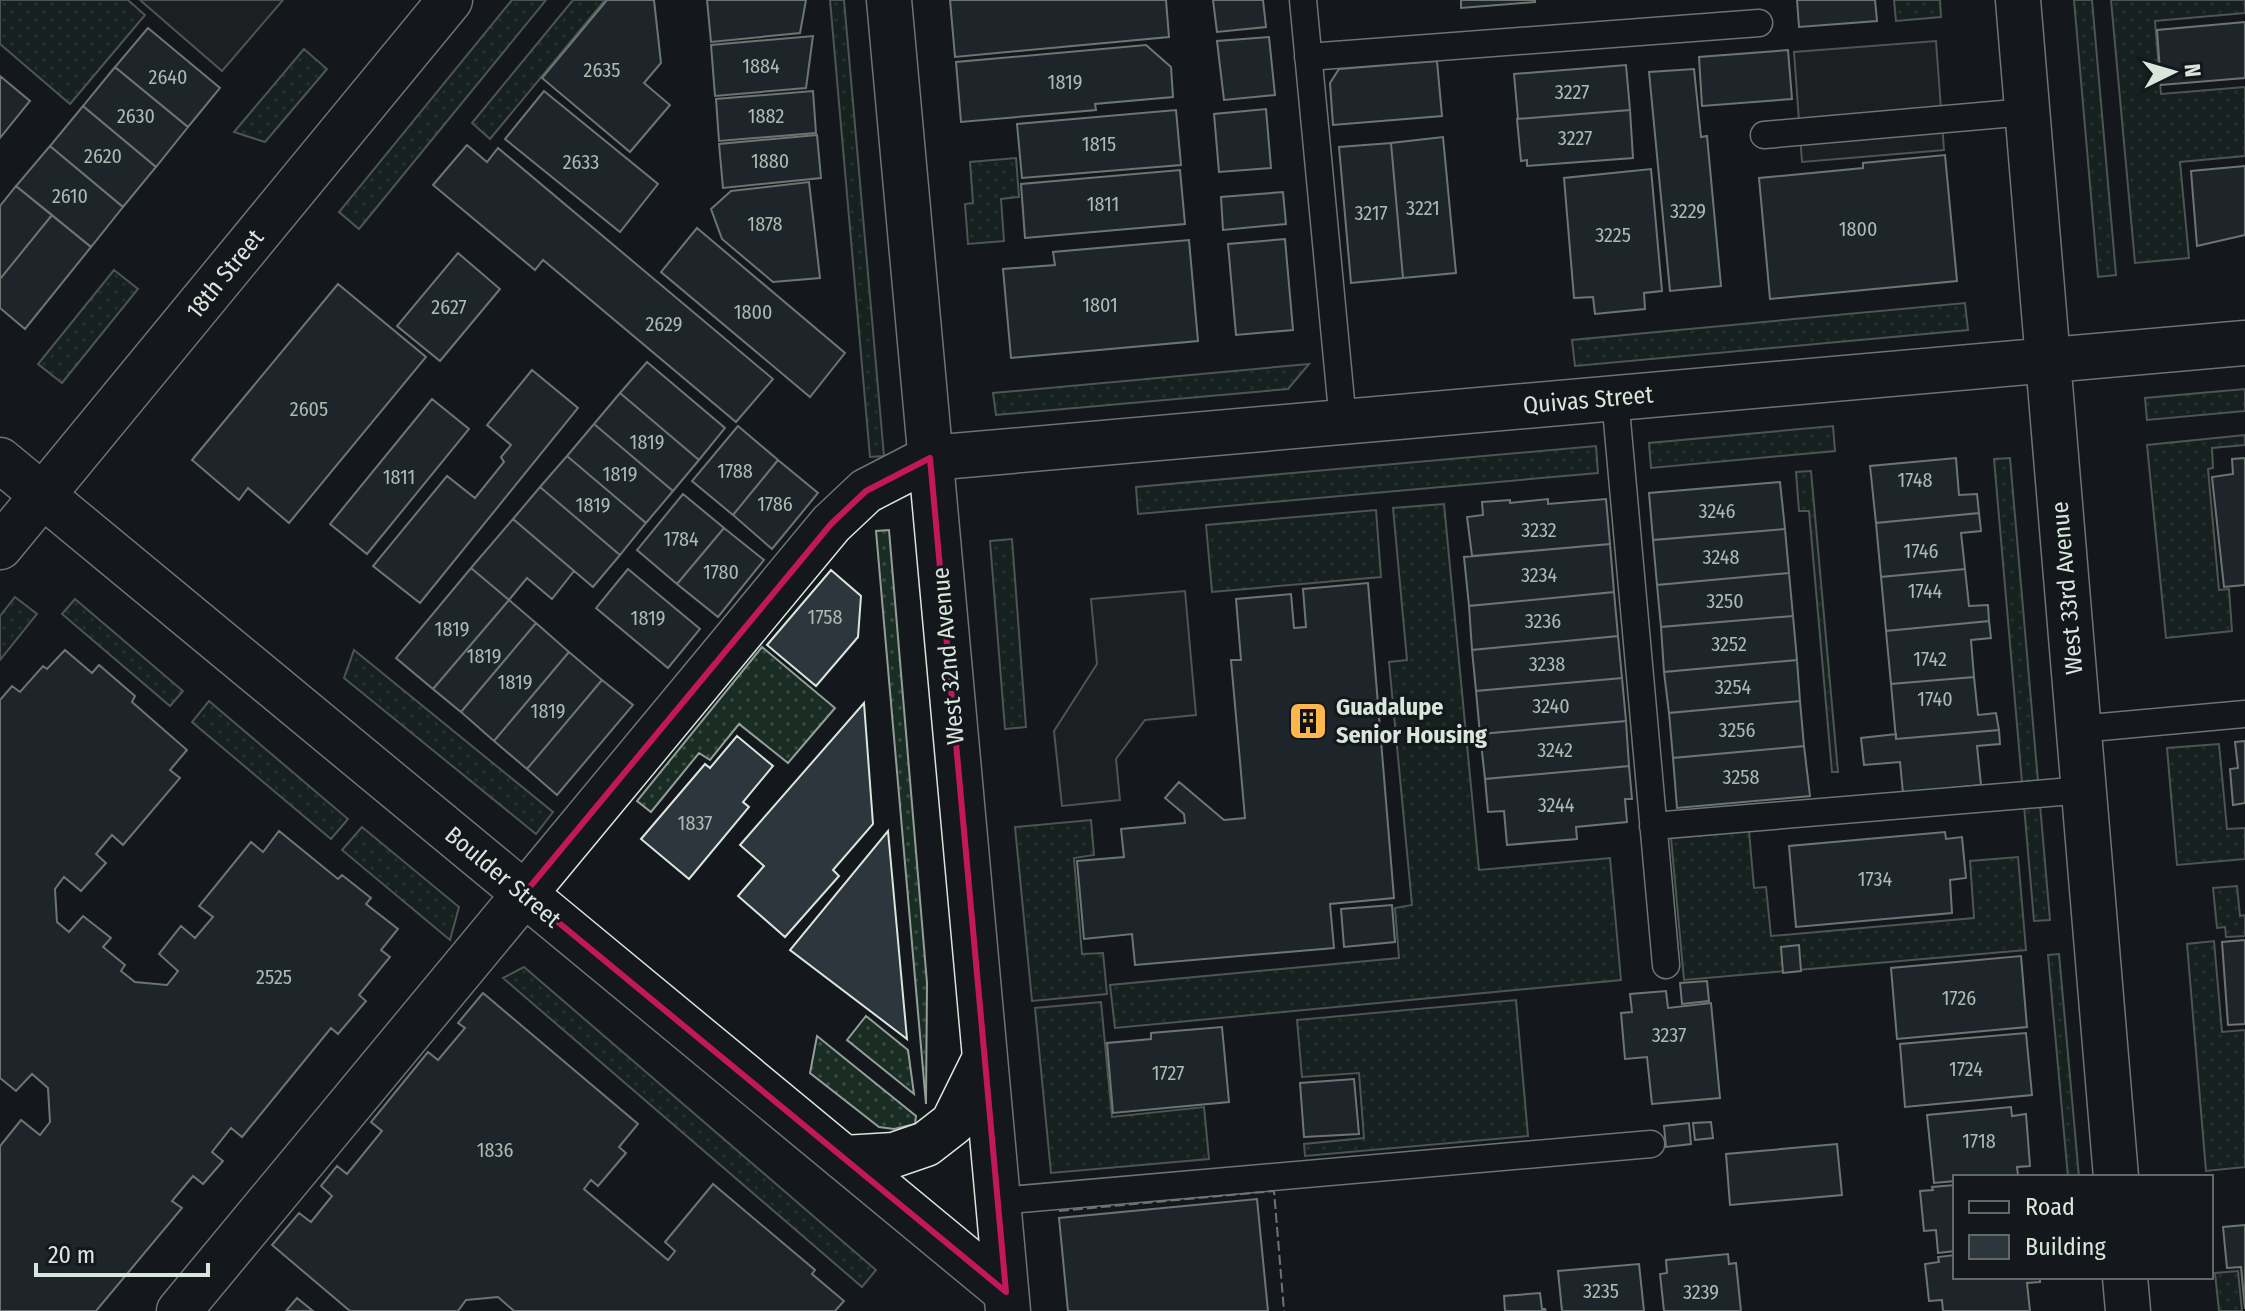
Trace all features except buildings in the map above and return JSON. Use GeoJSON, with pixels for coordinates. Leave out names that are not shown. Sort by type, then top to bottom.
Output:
{"type":"FeatureCollection","features":[{"type":"Feature","properties":{"kind":"street","name":"18th Street"},"geometry":{"type":"LineString","coordinates":[[0,547],[450,0]]}},
{"type":"Feature","properties":{"kind":"street","name":"West 32nd Avenue"},"geometry":{"type":"LineString","coordinates":[[889,0],[1007,1302]]}},
{"type":"Feature","properties":{"kind":"street","name":"West 33rd Avenue"},"geometry":{"type":"LineString","coordinates":[[2018,0],[2116,1175]]}},
{"type":"Feature","properties":{"kind":"street","name":"Quivas Street"},"geometry":{"type":"LineString","coordinates":[[930,458],[2245,343]]}},
{"type":"Feature","properties":{"kind":"street"},"geometry":{"type":"LineString","coordinates":[[179,1311],[831,524],[866,491],[930,458]]}},
{"type":"Feature","properties":{"kind":"street","name":"Boulder Street"},"geometry":{"type":"LineString","coordinates":[[0,460],[844,1158],[1007,1302]]}},
{"type":"Feature","properties":{"kind":"street"},"geometry":{"type":"LineString","coordinates":[[844,1158],[894,1155],[926,1144],[953,1123],[985,1058]]}},
{"type":"Feature","properties":{"kind":"street"},"geometry":{"type":"LineString","coordinates":[[2125,1279],[2128,1311]]}},
{"type":"Feature","properties":{"kind":"lane"},"geometry":{"type":"LineString","coordinates":[[1303,0],[1343,422]]}},
{"type":"Feature","properties":{"kind":"lane"},"geometry":{"type":"LineString","coordinates":[[1308,57],[1759,23]]}},
{"type":"Feature","properties":{"kind":"lane"},"geometry":{"type":"LineString","coordinates":[[1764,135],[2026,112]]}},
{"type":"Feature","properties":{"kind":"lane"},"geometry":{"type":"LineString","coordinates":[[1615,398],[1666,965]]}},
{"type":"Feature","properties":{"kind":"lane"},"geometry":{"type":"LineString","coordinates":[[2079,729],[2245,714]]}},
{"type":"Feature","properties":{"kind":"lane"},"geometry":{"type":"LineString","coordinates":[[1653,826],[2084,790]]}},
{"type":"Feature","properties":{"kind":"lane"},"geometry":{"type":"LineString","coordinates":[[998,1201],[1651,1144]]}},
{"type":"Feature","properties":{"kind":"highlighted area"},"geometry":{"type":"Polygon","coordinates":[[[930,458],[1006,1292],[524,894],[831,524],[866,491],[930,458]]]}},
{"type":"Feature","properties":{"kind":"green space"},"geometry":{"type":"Polygon","coordinates":[[[0,0],[128,0],[145,15],[70,104],[0,44],[0,0]]]}},
{"type":"Feature","properties":{"kind":"green space"},"geometry":{"type":"Polygon","coordinates":[[[512,0],[546,0],[359,229],[339,212],[512,0]]]}},
{"type":"Feature","properties":{"kind":"green space"},"geometry":{"type":"Polygon","coordinates":[[[573,0],[605,0],[490,139],[472,123],[573,0]]]}},
{"type":"Feature","properties":{"kind":"green space"},"geometry":{"type":"Polygon","coordinates":[[[830,0],[844,0],[884,456],[870,457],[830,0]]]}},
{"type":"Feature","properties":{"kind":"green space"},"geometry":{"type":"Polygon","coordinates":[[[1894,0],[1940,0],[1941,17],[1896,21],[1894,0]]]}},
{"type":"Feature","properties":{"kind":"green space"},"geometry":{"type":"Polygon","coordinates":[[[2074,0],[2092,0],[2116,275],[2098,277],[2074,0]]]}},
{"type":"Feature","properties":{"kind":"green space"},"geometry":{"type":"Polygon","coordinates":[[[2111,0],[2245,0],[2245,13],[2155,21],[2161,94],[2245,87],[2245,156],[2180,162],[2189,258],[2135,263],[2111,0]]]}},
{"type":"Feature","properties":{"kind":"green space"},"geometry":{"type":"Polygon","coordinates":[[[304,49],[327,69],[265,142],[234,132],[304,49]]]}},
{"type":"Feature","properties":{"kind":"green space"},"geometry":{"type":"Polygon","coordinates":[[[1016,158],[1019,197],[1001,199],[1004,241],[968,244],[965,204],[973,203],[970,162],[1016,158]]]}},
{"type":"Feature","properties":{"kind":"green space"},"geometry":{"type":"Polygon","coordinates":[[[114,270],[138,289],[62,383],[38,364],[114,270]]]}},
{"type":"Feature","properties":{"kind":"green space"},"geometry":{"type":"Polygon","coordinates":[[[1965,303],[1968,330],[1575,366],[1572,340],[1965,303]]]}},
{"type":"Feature","properties":{"kind":"green space"},"geometry":{"type":"Polygon","coordinates":[[[1309,364],[1288,389],[996,415],[993,393],[1309,364]]]}},
{"type":"Feature","properties":{"kind":"green space"},"geometry":{"type":"Polygon","coordinates":[[[2245,389],[2245,411],[2147,420],[2145,398],[2245,389]]]}},
{"type":"Feature","properties":{"kind":"green space"},"geometry":{"type":"Polygon","coordinates":[[[1833,426],[1835,451],[1651,468],[1649,443],[1833,426]]]}},
{"type":"Feature","properties":{"kind":"green space"},"geometry":{"type":"Polygon","coordinates":[[[2245,435],[2245,445],[2212,448],[2213,468],[2208,469],[2219,590],[2229,589],[2232,631],[2166,638],[2147,445],[2245,435]]]}},
{"type":"Feature","properties":{"kind":"green space"},"geometry":{"type":"Polygon","coordinates":[[[1596,446],[1598,473],[1138,514],[1136,487],[1596,446]]]}},
{"type":"Feature","properties":{"kind":"green space"},"geometry":{"type":"Polygon","coordinates":[[[2010,458],[2050,920],[2034,921],[1994,459],[2010,458]]]}},
{"type":"Feature","properties":{"kind":"green space"},"geometry":{"type":"Polygon","coordinates":[[[1811,471],[1838,772],[1832,772],[1809,511],[1799,511],[1796,472],[1811,471]]]}},
{"type":"Feature","properties":{"kind":"green space"},"geometry":{"type":"Polygon","coordinates":[[[1444,504],[1479,870],[1610,858],[1621,980],[1115,1028],[1110,985],[1399,958],[1395,908],[1412,905],[1389,662],[1407,660],[1393,508],[1444,504]]]}},
{"type":"Feature","properties":{"kind":"green space"},"geometry":{"type":"Polygon","coordinates":[[[1376,510],[1381,577],[1212,592],[1206,525],[1376,510]]]}},
{"type":"Feature","properties":{"kind":"green space"},"geometry":{"type":"Polygon","coordinates":[[[889,530],[927,983],[926,1104],[876,531],[889,530]]]}},
{"type":"Feature","properties":{"kind":"green space"},"geometry":{"type":"Polygon","coordinates":[[[1012,539],[1026,727],[1005,729],[990,541],[1012,539]]]}},
{"type":"Feature","properties":{"kind":"green space"},"geometry":{"type":"Polygon","coordinates":[[[15,597],[37,614],[0,660],[0,616],[15,597]]]}},
{"type":"Feature","properties":{"kind":"green space"},"geometry":{"type":"Polygon","coordinates":[[[75,599],[183,691],[170,706],[62,614],[75,599]]]}},
{"type":"Feature","properties":{"kind":"green space"},"geometry":{"type":"Polygon","coordinates":[[[762,647],[835,708],[788,763],[739,724],[710,760],[699,753],[651,812],[637,801],[762,647]]]}},
{"type":"Feature","properties":{"kind":"green space"},"geometry":{"type":"Polygon","coordinates":[[[354,650],[553,812],[536,834],[344,678],[354,650]]]}},
{"type":"Feature","properties":{"kind":"green space"},"geometry":{"type":"Polygon","coordinates":[[[209,701],[348,819],[331,839],[192,722],[209,701]]]}},
{"type":"Feature","properties":{"kind":"green space"},"geometry":{"type":"Polygon","coordinates":[[[2219,744],[2227,829],[2245,828],[2245,859],[2177,865],[2167,748],[2219,744]]]}},
{"type":"Feature","properties":{"kind":"green space"},"geometry":{"type":"Polygon","coordinates":[[[1091,820],[1094,855],[1074,858],[1082,954],[1103,953],[1107,994],[1032,1001],[1015,827],[1091,820]]]}},
{"type":"Feature","properties":{"kind":"green space"},"geometry":{"type":"Polygon","coordinates":[[[362,827],[459,907],[450,940],[342,850],[362,827]]]}},
{"type":"Feature","properties":{"kind":"green space"},"geometry":{"type":"Polygon","coordinates":[[[1749,831],[1754,888],[1766,887],[1771,936],[1974,918],[1970,861],[2018,857],[2026,950],[1684,980],[1671,838],[1749,831]]]}},
{"type":"Feature","properties":{"kind":"green space"},"geometry":{"type":"Polygon","coordinates":[[[2237,886],[2240,916],[2245,915],[2245,936],[2226,937],[2225,927],[2217,928],[2213,888],[2237,886]]]}},
{"type":"Feature","properties":{"kind":"green space"},"geometry":{"type":"Polygon","coordinates":[[[2214,941],[2222,1032],[2245,1030],[2245,1167],[2206,1171],[2187,944],[2214,941]]]}},
{"type":"Feature","properties":{"kind":"green space"},"geometry":{"type":"Polygon","coordinates":[[[2059,954],[2079,1175],[2068,1175],[2048,955],[2059,954]]]}},
{"type":"Feature","properties":{"kind":"green space"},"geometry":{"type":"Polygon","coordinates":[[[524,967],[876,1270],[862,1287],[503,978],[524,967]]]}},
{"type":"Feature","properties":{"kind":"green space"},"geometry":{"type":"Polygon","coordinates":[[[1516,1000],[1528,1136],[1305,1156],[1304,1144],[1364,1138],[1359,1073],[1302,1077],[1297,1020],[1516,1000]]]}},
{"type":"Feature","properties":{"kind":"green space"},"geometry":{"type":"Polygon","coordinates":[[[1101,1002],[1112,1117],[1204,1107],[1209,1159],[1051,1173],[1035,1008],[1101,1002]]]}},
{"type":"Feature","properties":{"kind":"green space"},"geometry":{"type":"Polygon","coordinates":[[[866,1016],[908,1050],[914,1094],[847,1040],[866,1016]]]}},
{"type":"Feature","properties":{"kind":"green space"},"geometry":{"type":"Polygon","coordinates":[[[817,1036],[916,1116],[915,1124],[894,1129],[879,1127],[810,1073],[817,1036]]]}},
{"type":"Feature","properties":{"kind":"green space"},"geometry":{"type":"Polygon","coordinates":[[[2238,1271],[2242,1311],[2219,1311],[2215,1273],[2238,1271]]]}},
{"type":"Feature","properties":{"kind":"shaded area"},"geometry":{"type":"Polygon","coordinates":[[[140,0],[283,0],[222,71],[140,0]]]}},
{"type":"Feature","properties":{"kind":"shaded area"},"geometry":{"type":"Polygon","coordinates":[[[1936,41],[1944,150],[1802,162],[1794,52],[1936,41]]]}},
{"type":"Feature","properties":{"kind":"shaded area"},"geometry":{"type":"Polygon","coordinates":[[[1185,591],[1196,715],[1145,720],[1116,759],[1120,800],[1062,806],[1054,731],[1097,664],[1091,599],[1185,591]]]}},
{"type":"Feature","properties":{"kind":"fence"},"geometry":{"type":"LineString","coordinates":[[1059,1211],[1274,1191],[1284,1311]]}},
{"type":"Feature","properties":{"kind":"place","name":"Guadalupe Senior Housing"},"geometry":{"type":"Point","coordinates":[1308,721]}}]}
